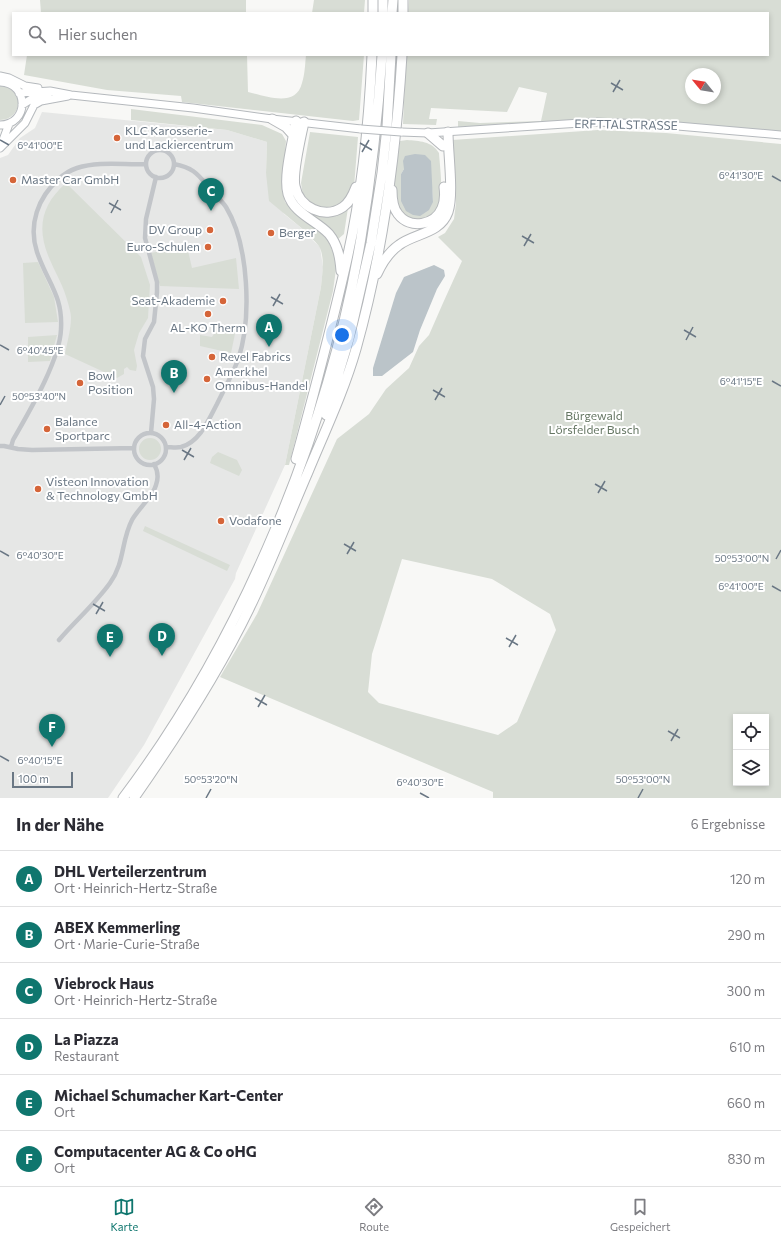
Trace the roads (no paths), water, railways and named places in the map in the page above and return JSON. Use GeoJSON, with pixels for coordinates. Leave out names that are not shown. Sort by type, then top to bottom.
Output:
{"type":"FeatureCollection","features":[{"type":"Feature","properties":{"kind":"highway"},"geometry":{"type":"LineString","coordinates":[[373,0],[373,12]]}},
{"type":"Feature","properties":{"kind":"highway"},"geometry":{"type":"LineString","coordinates":[[383,0],[383,12]]}},
{"type":"Feature","properties":{"kind":"highway"},"geometry":{"type":"LineString","coordinates":[[392,12],[393,0]]}},
{"type":"Feature","properties":{"kind":"highway"},"geometry":{"type":"LineString","coordinates":[[403,0],[403,12]]}},
{"type":"Feature","properties":{"kind":"highway"},"geometry":{"type":"LineString","coordinates":[[283,509],[334,315],[349,251],[361,174],[372,56]]}},
{"type":"Feature","properties":{"kind":"highway"},"geometry":{"type":"LineString","coordinates":[[123,798],[168,733],[221,643],[246,593],[298,471],[320,407],[342,330],[361,240],[369,190],[382,56]]}},
{"type":"Feature","properties":{"kind":"highway"},"geometry":{"type":"LineString","coordinates":[[307,474],[329,408],[349,339],[371,243],[383,165],[387,127],[391,56]]}},
{"type":"Feature","properties":{"kind":"highway"},"geometry":{"type":"LineString","coordinates":[[134,798],[189,716],[249,610],[277,548],[347,380],[372,284],[391,177],[399,108],[402,56]]}},
{"type":"Feature","properties":{"kind":"highway"},"geometry":{"type":"LineString","coordinates":[[272,119],[286,127],[294,136]]}},
{"type":"Feature","properties":{"kind":"highway"},"geometry":{"type":"LineString","coordinates":[[300,122],[294,180],[297,194],[304,203],[321,212],[338,210],[350,199],[361,174]]}},
{"type":"Feature","properties":{"kind":"highway"},"geometry":{"type":"LineString","coordinates":[[300,122],[294,136],[287,174],[286,183],[288,193],[295,207],[324,229],[333,240],[340,257],[342,281]]}},
{"type":"Feature","properties":{"kind":"highway"},"geometry":{"type":"LineString","coordinates":[[428,133],[443,146]]}},
{"type":"Feature","properties":{"kind":"highway"},"geometry":{"type":"LineString","coordinates":[[372,284],[381,265],[391,252],[400,244],[436,228],[444,220],[448,212],[451,201],[445,133]]}},
{"type":"Feature","properties":{"kind":"highway"},"geometry":{"type":"LineString","coordinates":[[391,177],[392,198],[398,215],[409,222],[417,224],[434,220],[443,208],[445,198],[443,146],[445,133]]}},
{"type":"Feature","properties":{"kind":"main road"},"geometry":{"type":"LineString","coordinates":[[0,76],[10,78],[24,86],[67,96]]}},
{"type":"Feature","properties":{"kind":"main road"},"geometry":{"type":"LineString","coordinates":[[0,82],[11,85],[20,92],[50,91]]}},
{"type":"Feature","properties":{"kind":"main road"},"geometry":{"type":"LineString","coordinates":[[0,125],[9,124],[18,117],[22,105],[20,92]]}},
{"type":"Feature","properties":{"kind":"main road"},"geometry":{"type":"LineString","coordinates":[[22,105],[30,99],[41,96],[67,96]]}},
{"type":"Feature","properties":{"kind":"main road"},"geometry":{"type":"LineString","coordinates":[[0,148],[25,123],[32,108],[37,103],[41,100],[67,96]]}},
{"type":"Feature","properties":{"kind":"main road","name":"ERFTTALSTRASSE"},"geometry":{"type":"LineString","coordinates":[[67,96],[193,108],[272,119],[401,132],[445,133],[596,122],[666,125],[781,135]]}},
{"type":"Feature","properties":{"kind":"main road"},"geometry":{"type":"LineString","coordinates":[[0,144],[9,124]]}},
{"type":"Feature","properties":{"kind":"street"},"geometry":{"type":"LineString","coordinates":[[160,150],[171,156],[174,164],[168,175],[156,177],[149,172],[146,164],[152,153],[160,150]]}},
{"type":"Feature","properties":{"kind":"street"},"geometry":{"type":"LineString","coordinates":[[11,447],[13,440],[55,357],[61,330],[61,309],[57,295],[38,254],[35,243],[34,225],[40,203],[53,184],[76,168],[92,164],[146,164]]}},
{"type":"Feature","properties":{"kind":"street"},"geometry":{"type":"LineString","coordinates":[[166,447],[181,447],[189,444],[196,438],[205,426],[238,359],[246,318],[244,267],[237,236],[229,214],[225,206],[196,172],[186,167],[174,164]]}},
{"type":"Feature","properties":{"kind":"street"},"geometry":{"type":"LineString","coordinates":[[151,433],[154,399],[153,388],[143,356],[145,339],[154,322],[157,288],[145,238],[146,219],[156,177]]}},
{"type":"Feature","properties":{"kind":"street"},"geometry":{"type":"LineString","coordinates":[[151,433],[162,439],[166,447],[166,452],[162,460],[154,464],[144,464],[140,461],[134,448],[135,443],[141,436],[151,433]]}},
{"type":"Feature","properties":{"kind":"street"},"geometry":{"type":"LineString","coordinates":[[0,446],[32,450],[134,448]]}},
{"type":"Feature","properties":{"kind":"street"},"geometry":{"type":"LineString","coordinates":[[59,640],[110,584],[117,573],[122,558],[127,531],[133,518],[156,486],[158,475],[154,464]]}},
{"type":"Feature","properties":{"kind":"place","name":"KLC Karosserie- und Lackiercentrum"},"geometry":{"type":"Point","coordinates":[117,138]}},
{"type":"Feature","properties":{"kind":"place","name":"Master Car GmbH"},"geometry":{"type":"Point","coordinates":[13,180]}},
{"type":"Feature","properties":{"kind":"place","name":"Viebrock Haus"},"geometry":{"type":"Point","coordinates":[211,211]}},
{"type":"Feature","properties":{"kind":"place","name":"DV Group"},"geometry":{"type":"Point","coordinates":[210,230]}},
{"type":"Feature","properties":{"kind":"place","name":"Berger"},"geometry":{"type":"Point","coordinates":[271,233]}},
{"type":"Feature","properties":{"kind":"place","name":"Euro-Schulen"},"geometry":{"type":"Point","coordinates":[208,247]}},
{"type":"Feature","properties":{"kind":"place","name":"Seat-Akademie"},"geometry":{"type":"Point","coordinates":[223,301]}},
{"type":"Feature","properties":{"kind":"place","name":"AL-KO Therm"},"geometry":{"type":"Point","coordinates":[208,314]}},
{"type":"Feature","properties":{"kind":"place","name":"DHL Verteilerzentrum"},"geometry":{"type":"Point","coordinates":[269,347]}},
{"type":"Feature","properties":{"kind":"place","name":"Revel Fabrics"},"geometry":{"type":"Point","coordinates":[212,357]}},
{"type":"Feature","properties":{"kind":"place","name":"Amerkhel Omnibus-Handel"},"geometry":{"type":"Point","coordinates":[207,379]}},
{"type":"Feature","properties":{"kind":"place","name":"Bowl Position"},"geometry":{"type":"Point","coordinates":[80,383]}},
{"type":"Feature","properties":{"kind":"place","name":"ABEX Kemmerling"},"geometry":{"type":"Point","coordinates":[174,393]}},
{"type":"Feature","properties":{"kind":"place","name":"All-4-Action"},"geometry":{"type":"Point","coordinates":[166,425]}},
{"type":"Feature","properties":{"kind":"place","name":"Balance Sportparc"},"geometry":{"type":"Point","coordinates":[47,429]}},
{"type":"Feature","properties":{"kind":"place","name":"Visteon Innovation & Technology GmbH"},"geometry":{"type":"Point","coordinates":[38,489]}},
{"type":"Feature","properties":{"kind":"place","name":"Vodafone"},"geometry":{"type":"Point","coordinates":[221,521]}},
{"type":"Feature","properties":{"kind":"place","name":"La Piazza"},"geometry":{"type":"Point","coordinates":[162,656]}},
{"type":"Feature","properties":{"kind":"place","name":"Michael Schumacher Kart-Center"},"geometry":{"type":"Point","coordinates":[110,657]}},
{"type":"Feature","properties":{"kind":"place","name":"Computacenter AG & Co oHG"},"geometry":{"type":"Point","coordinates":[52,747]}},
{"type":"Feature","properties":{"kind":"park label","name":"Bürgewald Lörsfelder Busch"},"geometry":{"type":"Point","coordinates":[594,423]}}]}
